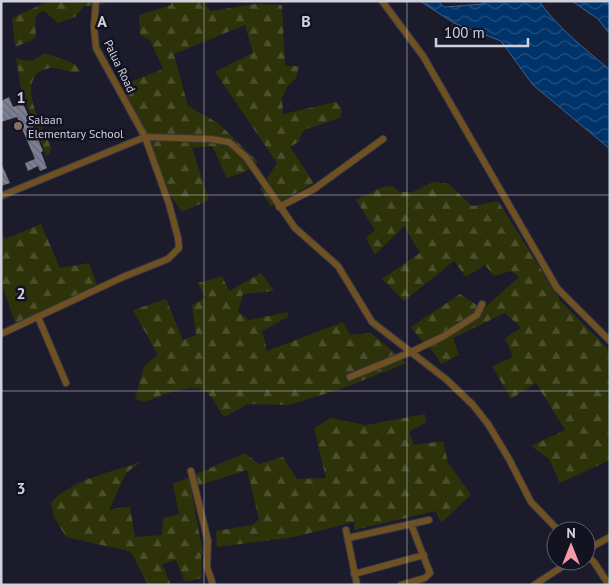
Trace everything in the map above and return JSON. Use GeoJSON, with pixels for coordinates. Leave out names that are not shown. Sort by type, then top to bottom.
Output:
{"type":"FeatureCollection","features":[{"type":"Feature","properties":{"kind":"street","name":"Palua Road"},"geometry":{"type":"LineString","coordinates":[[38,318],[123,277],[168,259],[177,252],[178,238],[145,137],[96,48],[94,27],[96,1]]}},
{"type":"Feature","properties":{"kind":"street"},"geometry":{"type":"LineString","coordinates":[[382,1],[422,56],[557,288],[610,341]]}},
{"type":"Feature","properties":{"kind":"street"},"geometry":{"type":"LineString","coordinates":[[1,196],[145,137],[211,138],[229,142],[246,157],[294,228],[338,266],[372,322],[447,380],[473,405],[488,424],[510,459],[530,502],[549,521]]}},
{"type":"Feature","properties":{"kind":"street"},"geometry":{"type":"LineString","coordinates":[[279,207],[314,189],[383,140]]}},
{"type":"Feature","properties":{"kind":"street"},"geometry":{"type":"LineString","coordinates":[[350,377],[411,352],[472,320],[477,315],[482,304]]}},
{"type":"Feature","properties":{"kind":"street"},"geometry":{"type":"LineString","coordinates":[[1,334],[38,318],[66,383]]}},
{"type":"Feature","properties":{"kind":"street"},"geometry":{"type":"LineString","coordinates":[[191,470],[208,540],[208,567],[213,585]]}},
{"type":"Feature","properties":{"kind":"street"},"geometry":{"type":"LineString","coordinates":[[348,538],[429,520]]}},
{"type":"Feature","properties":{"kind":"street"},"geometry":{"type":"LineString","coordinates":[[401,585],[425,578],[430,572],[410,524]]}},
{"type":"Feature","properties":{"kind":"street"},"geometry":{"type":"LineString","coordinates":[[346,530],[357,585]]}},
{"type":"Feature","properties":{"kind":"street"},"geometry":{"type":"LineString","coordinates":[[596,545],[610,537]]}},
{"type":"Feature","properties":{"kind":"street"},"geometry":{"type":"LineString","coordinates":[[354,574],[424,555]]}},
{"type":"Feature","properties":{"kind":"street"},"geometry":{"type":"LineString","coordinates":[[596,565],[609,585]]}},
{"type":"Feature","properties":{"kind":"street"},"geometry":{"type":"LineString","coordinates":[[534,585],[556,571]]}},
{"type":"Feature","properties":{"kind":"street"},"geometry":{"type":"LineString","coordinates":[[425,578],[428,585]]}},
{"type":"Feature","properties":{"kind":"green space"},"geometry":{"type":"Polygon","coordinates":[[[49,1],[106,1],[105,4],[84,6],[75,17],[58,23],[44,11],[38,13],[35,19],[36,36],[32,40],[15,47],[12,18],[49,1]]]}},
{"type":"Feature","properties":{"kind":"green space"},"geometry":{"type":"Polygon","coordinates":[[[171,1],[206,1],[206,6],[211,11],[255,4],[282,5],[285,66],[299,66],[296,78],[287,87],[282,98],[283,114],[336,102],[342,110],[340,118],[304,130],[300,141],[290,147],[314,183],[271,207],[260,189],[277,163],[215,72],[253,53],[245,25],[174,54],[188,106],[218,123],[258,162],[245,172],[227,178],[212,146],[192,148],[209,200],[182,212],[156,176],[146,146],[127,113],[120,86],[163,69],[150,40],[140,35],[139,15],[171,5],[171,1]]]}},
{"type":"Feature","properties":{"kind":"green space"},"geometry":{"type":"Polygon","coordinates":[[[45,53],[75,64],[80,72],[50,68],[36,74],[32,83],[31,93],[34,105],[51,148],[50,153],[46,156],[21,89],[16,58],[32,60],[45,53]]]}},
{"type":"Feature","properties":{"kind":"green space"},"geometry":{"type":"Polygon","coordinates":[[[433,182],[449,184],[472,206],[498,201],[561,301],[610,351],[610,460],[560,483],[549,459],[531,446],[565,430],[536,383],[511,399],[492,366],[513,357],[505,338],[521,328],[505,313],[453,338],[459,355],[441,364],[411,327],[460,294],[483,309],[519,277],[511,271],[494,276],[485,265],[466,277],[454,261],[404,301],[382,279],[420,253],[404,226],[375,255],[366,238],[375,230],[356,200],[382,187],[392,186],[400,192],[413,192],[433,182]]]}},
{"type":"Feature","properties":{"kind":"green space"},"geometry":{"type":"Polygon","coordinates":[[[41,224],[60,268],[89,263],[99,290],[17,328],[1,282],[1,231],[5,239],[41,224]]]}},
{"type":"Feature","properties":{"kind":"green space"},"geometry":{"type":"Polygon","coordinates":[[[261,273],[274,291],[243,294],[238,312],[249,320],[288,312],[288,317],[262,331],[267,351],[343,322],[350,335],[371,333],[407,363],[341,389],[289,405],[248,404],[224,417],[210,396],[205,391],[199,389],[183,389],[144,402],[135,399],[144,366],[158,355],[133,310],[166,299],[183,340],[196,335],[192,305],[205,298],[198,283],[222,276],[229,291],[261,273]]]}},
{"type":"Feature","properties":{"kind":"green space"},"geometry":{"type":"Polygon","coordinates":[[[425,414],[426,422],[409,432],[414,445],[443,441],[448,463],[471,495],[441,523],[436,511],[354,530],[354,522],[294,537],[217,547],[216,531],[252,525],[259,519],[247,470],[191,488],[203,554],[201,555],[202,578],[185,582],[176,560],[162,564],[171,585],[148,585],[132,554],[128,551],[66,537],[54,517],[51,503],[70,488],[93,477],[141,462],[126,473],[109,510],[130,506],[135,537],[162,535],[163,518],[179,514],[173,484],[245,453],[259,464],[283,457],[297,479],[326,478],[314,428],[331,418],[366,425],[425,414]]]}},
{"type":"Feature","properties":{"kind":"water"},"geometry":{"type":"Polygon","coordinates":[[[420,1],[438,1],[444,7],[484,4],[483,1],[539,1],[563,29],[610,70],[610,149],[533,85],[501,41],[454,23],[420,1]]]}},
{"type":"Feature","properties":{"kind":"water"},"geometry":{"type":"Polygon","coordinates":[[[572,1],[610,1],[610,34],[598,19],[572,1]]]}},
{"type":"Feature","properties":{"kind":"building"},"geometry":{"type":"Polygon","coordinates":[[[9,97],[13,107],[23,103],[43,151],[41,152],[47,168],[40,171],[38,166],[28,171],[25,163],[35,159],[17,117],[1,122],[1,101],[9,97]]]}},
{"type":"Feature","properties":{"kind":"building"},"geometry":{"type":"Polygon","coordinates":[[[1,163],[10,183],[1,186],[1,163]]]}},
{"type":"Feature","properties":{"kind":"place","name":"Salaan Elementary School"},"geometry":{"type":"Point","coordinates":[18,126]}}]}
